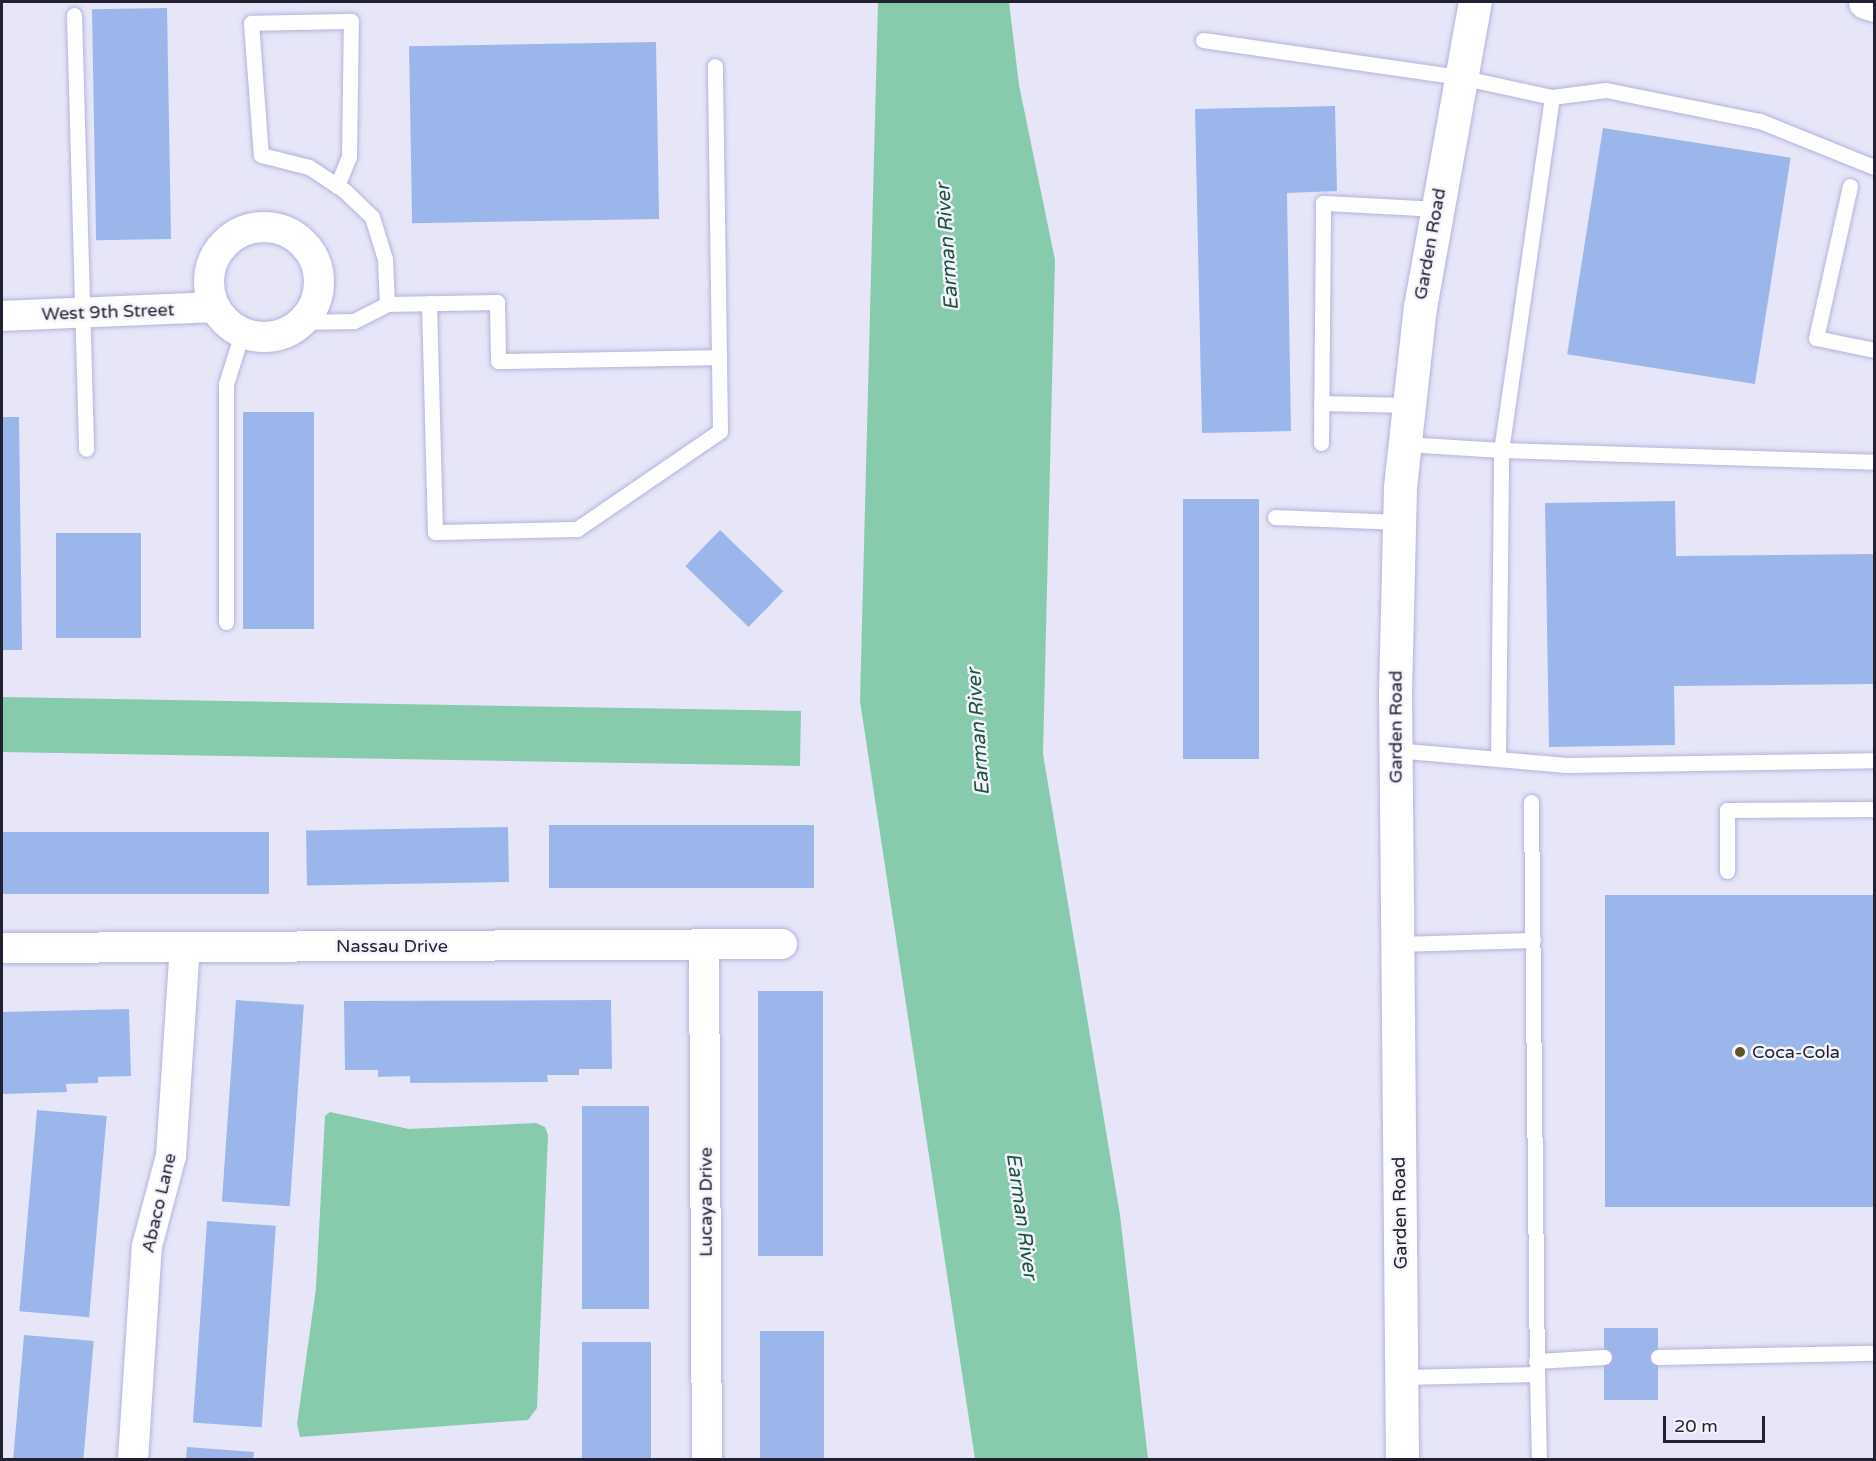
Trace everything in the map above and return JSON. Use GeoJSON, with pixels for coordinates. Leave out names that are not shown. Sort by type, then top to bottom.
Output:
{"type":"FeatureCollection","features":[{"type":"Feature","properties":{"kind":"street","name":"Garden Road"},"geometry":{"type":"LineString","coordinates":[[1402,1460],[1395,750],[1399,522],[1420,307],[1474,2]]}},
{"type":"Feature","properties":{"kind":"street"},"geometry":{"type":"LineString","coordinates":[[1865,2],[1875,5]]}},
{"type":"Feature","properties":{"kind":"street"},"geometry":{"type":"LineString","coordinates":[[268,227],[287,231],[303,242],[316,263],[320,291],[304,322],[288,333],[261,338],[242,333],[225,323],[214,307],[209,274],[215,256],[236,235],[268,227]]}},
{"type":"Feature","properties":{"kind":"street","name":"West 9th Street"},"geometry":{"type":"LineString","coordinates":[[2,316],[214,307]]}},
{"type":"Feature","properties":{"kind":"street","name":"Nassau Drive"},"geometry":{"type":"LineString","coordinates":[[2,948],[782,944]]}},
{"type":"Feature","properties":{"kind":"street","name":"Lucaya Drive"},"geometry":{"type":"LineString","coordinates":[[704,945],[707,1460]]}},
{"type":"Feature","properties":{"kind":"street","name":"Abaco Lane"},"geometry":{"type":"LineString","coordinates":[[133,1460],[147,1246],[171,1156],[184,947]]}},
{"type":"Feature","properties":{"kind":"lane"},"geometry":{"type":"LineString","coordinates":[[74,15],[80,314],[86,449]]}},
{"type":"Feature","properties":{"kind":"lane"},"geometry":{"type":"LineString","coordinates":[[337,186],[349,157],[351,21],[250,23],[261,155],[309,167],[337,186],[372,217],[386,260],[387,304]]}},
{"type":"Feature","properties":{"kind":"lane"},"geometry":{"type":"LineString","coordinates":[[1203,40],[1461,77],[1552,97],[1606,90],[1760,121],[1875,167]]}},
{"type":"Feature","properties":{"kind":"lane"},"geometry":{"type":"LineString","coordinates":[[429,303],[435,532],[577,529],[720,431],[715,66]]}},
{"type":"Feature","properties":{"kind":"lane"},"geometry":{"type":"LineString","coordinates":[[1498,757],[1501,450],[1552,97]]}},
{"type":"Feature","properties":{"kind":"lane"},"geometry":{"type":"LineString","coordinates":[[1850,186],[1816,338],[1875,350]]}},
{"type":"Feature","properties":{"kind":"lane"},"geometry":{"type":"LineString","coordinates":[[1321,443],[1323,203],[1436,209]]}},
{"type":"Feature","properties":{"kind":"lane"},"geometry":{"type":"LineString","coordinates":[[304,322],[354,321],[387,304],[497,303],[498,361],[719,357]]}},
{"type":"Feature","properties":{"kind":"lane"},"geometry":{"type":"LineString","coordinates":[[226,622],[226,384],[242,333]]}},
{"type":"Feature","properties":{"kind":"lane"},"geometry":{"type":"LineString","coordinates":[[1321,403],[1409,405]]}},
{"type":"Feature","properties":{"kind":"lane"},"geometry":{"type":"LineString","coordinates":[[1405,444],[1501,450],[1875,462]]}},
{"type":"Feature","properties":{"kind":"lane"},"geometry":{"type":"LineString","coordinates":[[1275,517],[1399,522]]}},
{"type":"Feature","properties":{"kind":"lane"},"geometry":{"type":"LineString","coordinates":[[1395,750],[1498,757],[1566,765],[1875,760]]}},
{"type":"Feature","properties":{"kind":"lane"},"geometry":{"type":"LineString","coordinates":[[1531,802],[1536,1368],[1539,1460]]}},
{"type":"Feature","properties":{"kind":"lane"},"geometry":{"type":"LineString","coordinates":[[1727,871],[1727,810],[1875,809]]}},
{"type":"Feature","properties":{"kind":"lane"},"geometry":{"type":"LineString","coordinates":[[1398,944],[1533,940]]}},
{"type":"Feature","properties":{"kind":"lane"},"geometry":{"type":"LineString","coordinates":[[1658,1357],[1875,1353]]}},
{"type":"Feature","properties":{"kind":"lane"},"geometry":{"type":"LineString","coordinates":[[1402,1377],[1536,1368],[1604,1357]]}},
{"type":"Feature","properties":{"kind":"water","name":"Earman River"},"geometry":{"type":"Polygon","coordinates":[[[878,2],[1009,2],[1019,85],[1055,260],[1043,754],[1120,1215],[1148,1459],[975,1459],[860,701],[878,2]]]}},
{"type":"Feature","properties":{"kind":"water"},"geometry":{"type":"Polygon","coordinates":[[[2,697],[801,711],[800,766],[2,752],[2,697]]]}},
{"type":"Feature","properties":{"kind":"water"},"geometry":{"type":"Polygon","coordinates":[[[330,1112],[409,1129],[536,1123],[545,1127],[548,1135],[537,1408],[528,1420],[300,1437],[297,1424],[316,1288],[325,1116],[330,1112]]]}},
{"type":"Feature","properties":{"kind":"building"},"geometry":{"type":"Polygon","coordinates":[[[167,8],[171,239],[96,240],[92,9],[167,8]]]}},
{"type":"Feature","properties":{"kind":"building"},"geometry":{"type":"Polygon","coordinates":[[[656,42],[659,219],[412,223],[409,46],[656,42]]]}},
{"type":"Feature","properties":{"kind":"building"},"geometry":{"type":"Polygon","coordinates":[[[1335,106],[1337,191],[1287,193],[1291,431],[1202,433],[1195,109],[1335,106]]]}},
{"type":"Feature","properties":{"kind":"building"},"geometry":{"type":"Polygon","coordinates":[[[1603,128],[1791,158],[1755,384],[1567,354],[1603,128]]]}},
{"type":"Feature","properties":{"kind":"building"},"geometry":{"type":"Polygon","coordinates":[[[243,412],[314,412],[314,629],[243,629],[243,412]]]}},
{"type":"Feature","properties":{"kind":"building"},"geometry":{"type":"Polygon","coordinates":[[[2,417],[19,417],[22,650],[2,650],[2,417]]]}},
{"type":"Feature","properties":{"kind":"building"},"geometry":{"type":"Polygon","coordinates":[[[1183,499],[1259,499],[1259,759],[1183,759],[1183,499]]]}},
{"type":"Feature","properties":{"kind":"building"},"geometry":{"type":"Polygon","coordinates":[[[1675,501],[1676,556],[1874,554],[1874,684],[1674,686],[1675,745],[1549,747],[1545,503],[1675,501]]]}},
{"type":"Feature","properties":{"kind":"building"},"geometry":{"type":"Polygon","coordinates":[[[720,530],[783,591],[749,627],[685,566],[720,530]]]}},
{"type":"Feature","properties":{"kind":"building"},"geometry":{"type":"Polygon","coordinates":[[[56,533],[141,533],[141,638],[56,638],[56,533]]]}},
{"type":"Feature","properties":{"kind":"building"},"geometry":{"type":"Polygon","coordinates":[[[549,825],[814,825],[814,888],[549,888],[549,825]]]}},
{"type":"Feature","properties":{"kind":"building"},"geometry":{"type":"Polygon","coordinates":[[[508,827],[509,882],[307,886],[306,831],[508,827]]]}},
{"type":"Feature","properties":{"kind":"building"},"geometry":{"type":"Polygon","coordinates":[[[2,832],[269,832],[269,894],[2,894],[2,832]]]}},
{"type":"Feature","properties":{"kind":"building","name":"Coca-Cola"},"geometry":{"type":"Polygon","coordinates":[[[1605,895],[1874,895],[1874,1207],[1605,1207],[1605,895]]]}},
{"type":"Feature","properties":{"kind":"building"},"geometry":{"type":"Polygon","coordinates":[[[758,991],[823,991],[823,1256],[758,1256],[758,991]]]}},
{"type":"Feature","properties":{"kind":"building"},"geometry":{"type":"Polygon","coordinates":[[[236,1000],[304,1005],[290,1206],[222,1202],[236,1000]]]}},
{"type":"Feature","properties":{"kind":"building"},"geometry":{"type":"Polygon","coordinates":[[[611,1000],[612,1069],[579,1069],[579,1075],[547,1075],[548,1082],[410,1083],[410,1076],[378,1077],[378,1070],[345,1070],[344,1001],[611,1000]]]}},
{"type":"Feature","properties":{"kind":"building"},"geometry":{"type":"Polygon","coordinates":[[[129,1009],[131,1076],[98,1077],[98,1083],[66,1084],[67,1092],[2,1094],[2,1012],[129,1009]]]}},
{"type":"Feature","properties":{"kind":"building"},"geometry":{"type":"Polygon","coordinates":[[[582,1106],[649,1106],[649,1309],[582,1309],[582,1106]]]}},
{"type":"Feature","properties":{"kind":"building"},"geometry":{"type":"Polygon","coordinates":[[[37,1110],[107,1116],[89,1317],[19,1311],[37,1110]]]}},
{"type":"Feature","properties":{"kind":"building"},"geometry":{"type":"Polygon","coordinates":[[[207,1221],[276,1226],[262,1427],[193,1423],[207,1221]]]}},
{"type":"Feature","properties":{"kind":"building"},"geometry":{"type":"Polygon","coordinates":[[[1604,1328],[1658,1328],[1658,1400],[1604,1400],[1604,1328]]]}},
{"type":"Feature","properties":{"kind":"building"},"geometry":{"type":"Polygon","coordinates":[[[760,1331],[824,1331],[824,1460],[760,1460],[760,1331]]]}},
{"type":"Feature","properties":{"kind":"building"},"geometry":{"type":"Polygon","coordinates":[[[24,1335],[94,1341],[83,1460],[13,1460],[24,1335]]]}},
{"type":"Feature","properties":{"kind":"building"},"geometry":{"type":"Polygon","coordinates":[[[582,1342],[651,1342],[651,1460],[582,1460],[582,1342]]]}},
{"type":"Feature","properties":{"kind":"building"},"geometry":{"type":"Polygon","coordinates":[[[187,1447],[254,1452],[253,1460],[186,1460],[187,1447]]]}},
{"type":"Feature","properties":{"kind":"place","name":"Coca-Cola"},"geometry":{"type":"Point","coordinates":[1740,1052]}}]}
